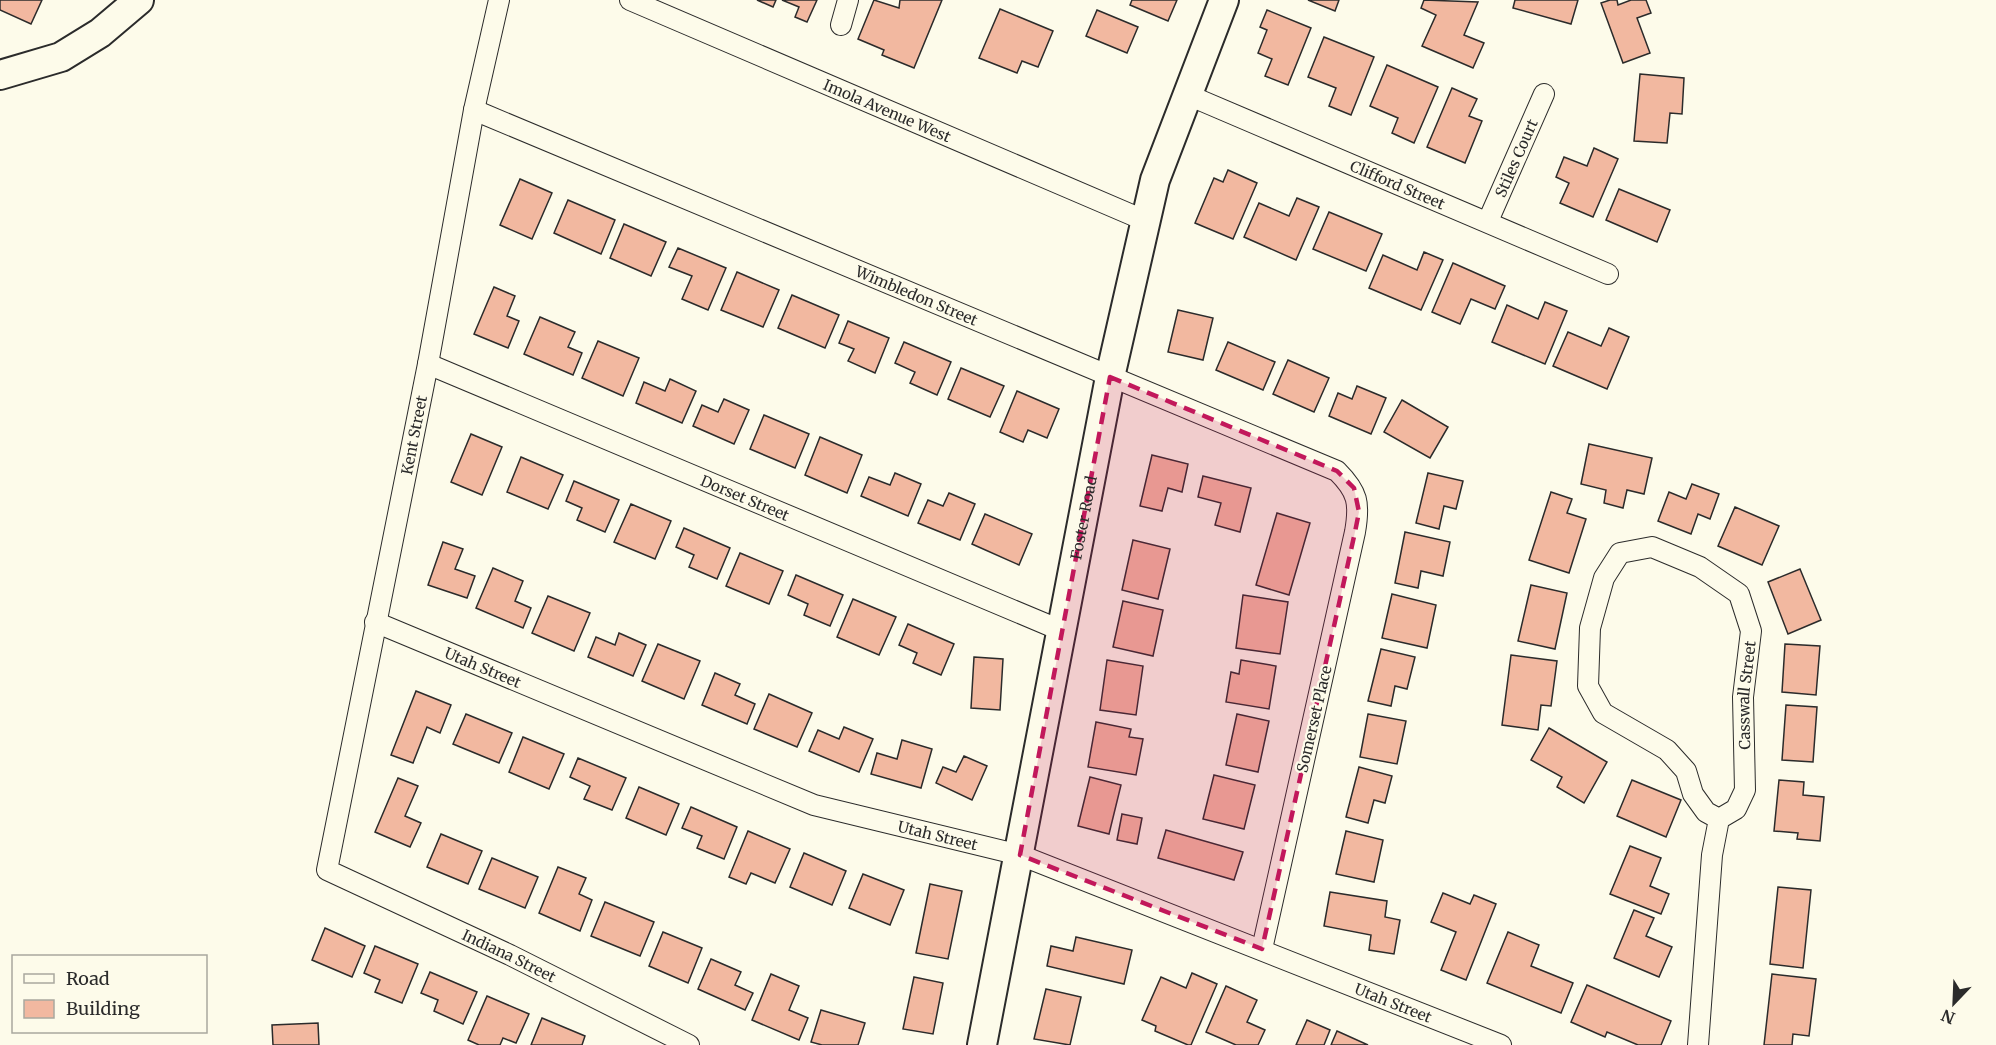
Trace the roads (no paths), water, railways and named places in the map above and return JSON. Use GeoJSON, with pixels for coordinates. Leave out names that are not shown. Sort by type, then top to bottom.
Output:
{"type":"FeatureCollection","features":[{"type":"Feature","properties":{"kind":"street"},"geometry":{"type":"LineString","coordinates":[[0,75],[61,57],[100,33],[139,0]]}},
{"type":"Feature","properties":{"kind":"street","name":"Kent Street"},"geometry":{"type":"LineString","coordinates":[[327,870],[428,364],[474,110],[499,0]]}},
{"type":"Feature","properties":{"kind":"street"},"geometry":{"type":"LineString","coordinates":[[841,25],[848,0]]}},
{"type":"Feature","properties":{"kind":"street","name":"Foster Road"},"geometry":{"type":"LineString","coordinates":[[982,1045],[1110,377],[1155,180],[1224,0]]}},
{"type":"Feature","properties":{"kind":"street","name":"Imola Avenue West"},"geometry":{"type":"LineString","coordinates":[[638,1],[1146,221]]}},
{"type":"Feature","properties":{"kind":"street","name":"Stiles Court"},"geometry":{"type":"LineString","coordinates":[[1488,221],[1544,94]]}},
{"type":"Feature","properties":{"kind":"street","name":"Clifford Street"},"geometry":{"type":"LineString","coordinates":[[1188,95],[1608,274]]}},
{"type":"Feature","properties":{"kind":"street","name":"Wimbledon Street"},"geometry":{"type":"LineString","coordinates":[[474,110],[1337,471],[1354,488]]}},
{"type":"Feature","properties":{"kind":"street","name":"Dorset Street"},"geometry":{"type":"LineString","coordinates":[[428,364],[1060,630]]}},
{"type":"Feature","properties":{"kind":"street","name":"Somerset Place"},"geometry":{"type":"LineString","coordinates":[[1262,949],[1359,512],[1354,488]]}},
{"type":"Feature","properties":{"kind":"street","name":"Casswall Street"},"geometry":{"type":"LineString","coordinates":[[1652,547],[1700,567],[1739,594],[1751,631],[1743,697],[1745,790],[1736,809],[1719,819],[1706,812],[1693,794],[1686,771],[1667,750],[1603,713],[1588,687],[1590,628],[1604,578],[1620,553],[1652,547]]}},
{"type":"Feature","properties":{"kind":"street","name":"Utah Street"},"geometry":{"type":"LineString","coordinates":[[375,621],[814,805],[1020,855],[1502,1045]]}},
{"type":"Feature","properties":{"kind":"street"},"geometry":{"type":"LineString","coordinates":[[1698,1045],[1712,855],[1719,819]]}},
{"type":"Feature","properties":{"kind":"street","name":"Indiana Street"},"geometry":{"type":"LineString","coordinates":[[327,870],[510,955],[689,1045]]}}]}
